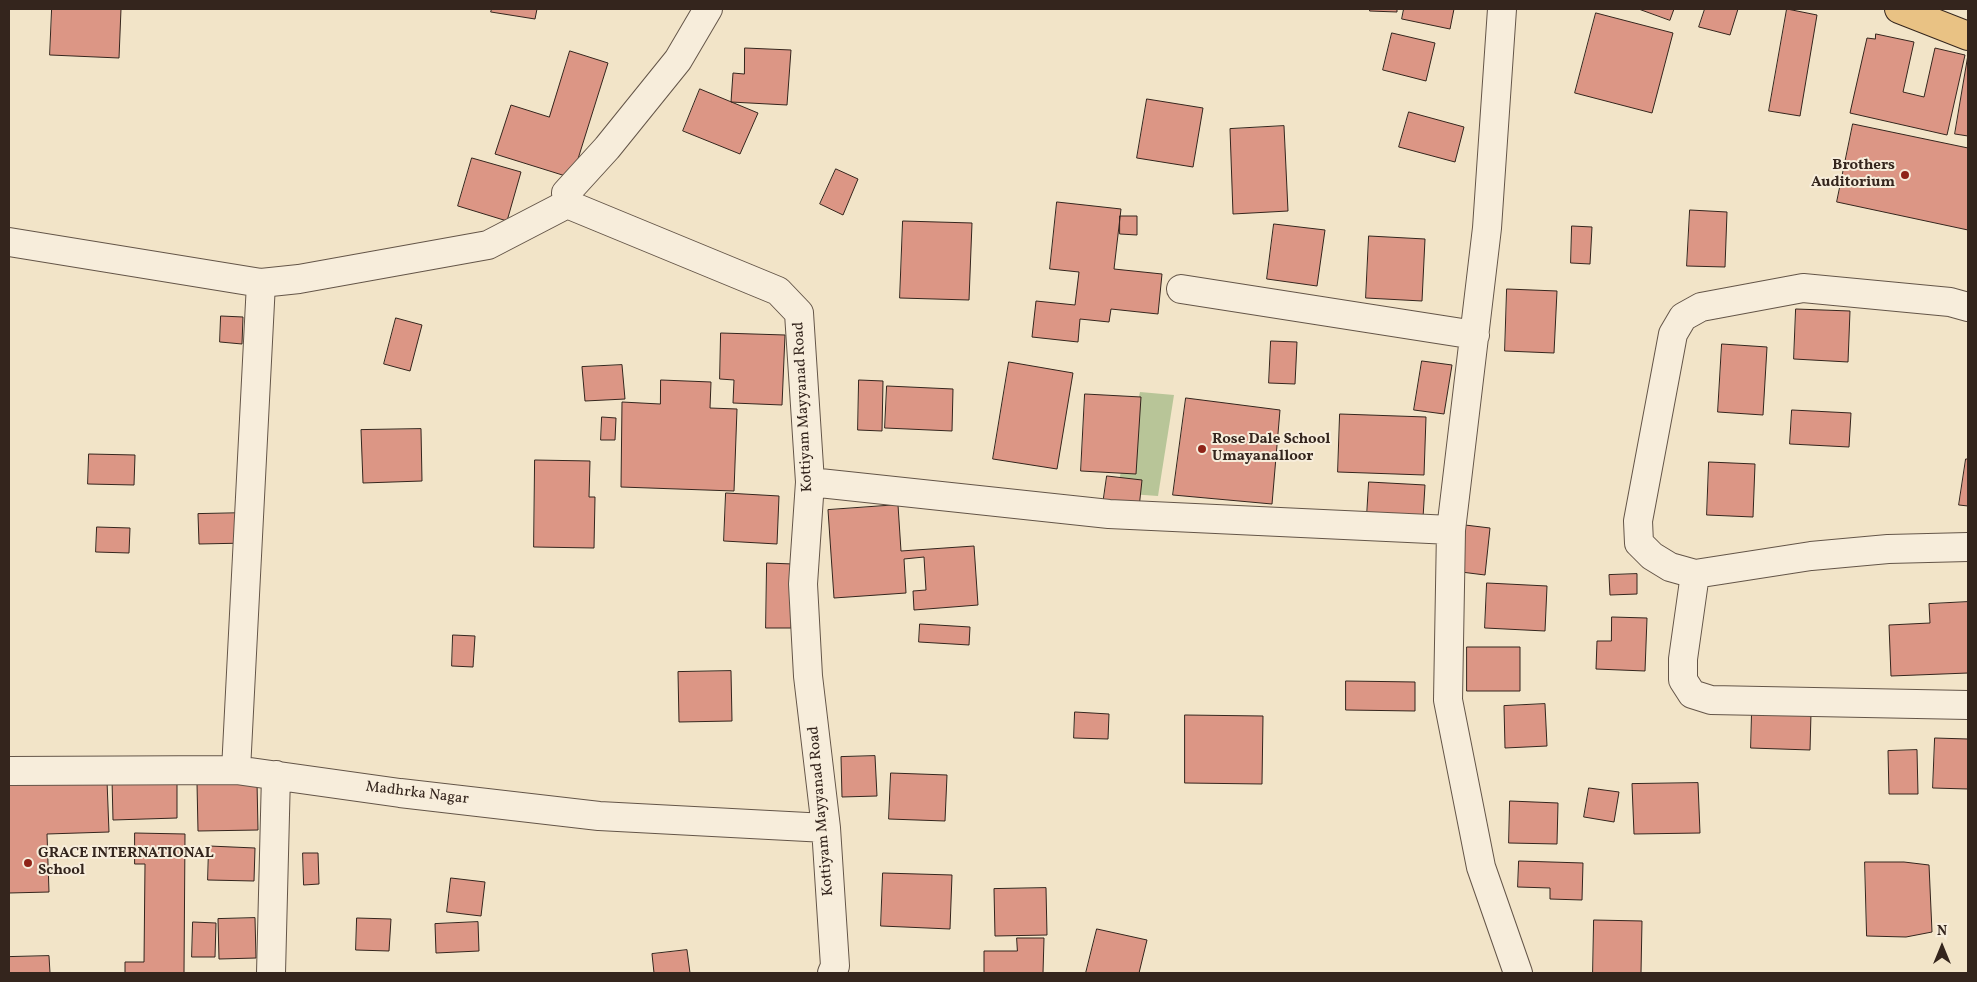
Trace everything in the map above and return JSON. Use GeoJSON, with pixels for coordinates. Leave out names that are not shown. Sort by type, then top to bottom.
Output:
{"type":"FeatureCollection","features":[{"type":"Feature","properties":{"kind":"highway"},"geometry":{"type":"LineString","coordinates":[[1899,9],[1968,36]]}},
{"type":"Feature","properties":{"kind":"street"},"geometry":{"type":"LineString","coordinates":[[9,242],[261,283],[299,280],[488,245],[566,204],[566,193],[607,148],[678,60],[708,9]]}},
{"type":"Feature","properties":{"kind":"street"},"geometry":{"type":"LineString","coordinates":[[1502,9],[1487,228],[1451,530],[1448,700],[1481,868],[1518,973]]}},
{"type":"Feature","properties":{"kind":"street","name":"Kottiyam Mayyanad Road"},"geometry":{"type":"LineString","coordinates":[[566,204],[778,292],[800,313],[810,482],[803,584],[808,676],[826,828],[835,966],[832,973]]}},
{"type":"Feature","properties":{"kind":"street"},"geometry":{"type":"LineString","coordinates":[[236,770],[261,283]]}},
{"type":"Feature","properties":{"kind":"street"},"geometry":{"type":"LineString","coordinates":[[1968,307],[1950,302],[1803,288],[1701,307],[1683,317],[1673,334],[1638,521],[1639,543],[1652,556],[1670,567],[1695,574],[1811,556],[1888,549],[1968,547]]}},
{"type":"Feature","properties":{"kind":"street"},"geometry":{"type":"LineString","coordinates":[[1181,290],[1475,335]]}},
{"type":"Feature","properties":{"kind":"street"},"geometry":{"type":"LineString","coordinates":[[810,482],[1109,514],[1451,530]]}},
{"type":"Feature","properties":{"kind":"street"},"geometry":{"type":"LineString","coordinates":[[1695,574],[1682,659],[1682,680],[1692,694],[1711,700],[1968,706]]}},
{"type":"Feature","properties":{"kind":"street","name":"Madhrka Nagar"},"geometry":{"type":"LineString","coordinates":[[9,771],[236,770],[400,793],[599,816],[826,828]]}},
{"type":"Feature","properties":{"kind":"street"},"geometry":{"type":"LineString","coordinates":[[271,973],[276,775]]}},
{"type":"Feature","properties":{"kind":"green space"},"geometry":{"type":"Polygon","coordinates":[[[1140,392],[1174,395],[1158,496],[1116,493],[1140,392]]]}},
{"type":"Feature","properties":{"kind":"building"},"geometry":{"type":"Polygon","coordinates":[[[52,9],[121,9],[119,58],[50,55],[52,9]]]}},
{"type":"Feature","properties":{"kind":"building"},"geometry":{"type":"Polygon","coordinates":[[[492,9],[537,9],[535,19],[491,12],[492,9]]]}},
{"type":"Feature","properties":{"kind":"building"},"geometry":{"type":"Polygon","coordinates":[[[1370,9],[1397,9],[1397,12],[1370,11],[1370,9]]]}},
{"type":"Feature","properties":{"kind":"building"},"geometry":{"type":"Polygon","coordinates":[[[1404,9],[1454,9],[1450,29],[1402,19],[1404,9]]]}},
{"type":"Feature","properties":{"kind":"building"},"geometry":{"type":"Polygon","coordinates":[[[1639,9],[1674,9],[1670,20],[1639,9]]]}},
{"type":"Feature","properties":{"kind":"building"},"geometry":{"type":"Polygon","coordinates":[[[1705,9],[1738,9],[1730,35],[1699,27],[1705,9]]]}},
{"type":"Feature","properties":{"kind":"building"},"geometry":{"type":"Polygon","coordinates":[[[1787,9],[1817,15],[1800,116],[1769,111],[1787,9]]]}},
{"type":"Feature","properties":{"kind":"building"},"geometry":{"type":"Polygon","coordinates":[[[1596,13],[1673,33],[1652,113],[1575,93],[1596,13]]]}},
{"type":"Feature","properties":{"kind":"building"},"geometry":{"type":"Polygon","coordinates":[[[1392,33],[1435,43],[1426,81],[1383,70],[1392,33]]]}},
{"type":"Feature","properties":{"kind":"building"},"geometry":{"type":"Polygon","coordinates":[[[1876,34],[1914,42],[1903,92],[1924,97],[1935,48],[1965,55],[1947,135],[1850,113],[1867,38],[1875,39],[1876,34]]]}},
{"type":"Feature","properties":{"kind":"building"},"geometry":{"type":"Polygon","coordinates":[[[745,48],[791,50],[787,105],[731,102],[733,73],[744,74],[745,48]]]}},
{"type":"Feature","properties":{"kind":"building"},"geometry":{"type":"Polygon","coordinates":[[[570,51],[608,63],[572,178],[495,154],[511,105],[549,117],[570,51]]]}},
{"type":"Feature","properties":{"kind":"building"},"geometry":{"type":"Polygon","coordinates":[[[1968,55],[1968,136],[1955,134],[1968,55]]]}},
{"type":"Feature","properties":{"kind":"building"},"geometry":{"type":"Polygon","coordinates":[[[700,89],[758,113],[740,154],[683,131],[700,89]]]}},
{"type":"Feature","properties":{"kind":"building"},"geometry":{"type":"Polygon","coordinates":[[[1147,99],[1203,108],[1193,167],[1137,158],[1147,99]]]}},
{"type":"Feature","properties":{"kind":"building"},"geometry":{"type":"Polygon","coordinates":[[[1409,112],[1464,127],[1455,162],[1399,147],[1409,112]]]}},
{"type":"Feature","properties":{"kind":"building","name":"Brothers Auditorium"},"geometry":{"type":"Polygon","coordinates":[[[1853,124],[1968,148],[1968,230],[1837,202],[1853,124]]]}},
{"type":"Feature","properties":{"kind":"building"},"geometry":{"type":"Polygon","coordinates":[[[1284,126],[1288,211],[1233,214],[1230,129],[1284,126]]]}},
{"type":"Feature","properties":{"kind":"building"},"geometry":{"type":"Polygon","coordinates":[[[472,158],[521,172],[507,221],[458,206],[472,158]]]}},
{"type":"Feature","properties":{"kind":"building"},"geometry":{"type":"Polygon","coordinates":[[[836,169],[858,179],[843,215],[820,204],[836,169]]]}},
{"type":"Feature","properties":{"kind":"building"},"geometry":{"type":"Polygon","coordinates":[[[1057,202],[1121,209],[1114,269],[1162,274],[1158,314],[1111,309],[1109,322],[1080,319],[1078,342],[1032,337],[1036,301],[1075,305],[1079,272],[1050,269],[1057,202]]]}},
{"type":"Feature","properties":{"kind":"building"},"geometry":{"type":"Polygon","coordinates":[[[1690,210],[1727,212],[1725,267],[1687,266],[1690,210]]]}},
{"type":"Feature","properties":{"kind":"building"},"geometry":{"type":"Polygon","coordinates":[[[1120,216],[1137,216],[1137,235],[1120,234],[1120,216]]]}},
{"type":"Feature","properties":{"kind":"building"},"geometry":{"type":"Polygon","coordinates":[[[903,221],[972,223],[969,300],[900,298],[903,221]]]}},
{"type":"Feature","properties":{"kind":"building"},"geometry":{"type":"Polygon","coordinates":[[[1274,224],[1325,230],[1317,286],[1267,279],[1274,224]]]}},
{"type":"Feature","properties":{"kind":"building"},"geometry":{"type":"Polygon","coordinates":[[[1572,226],[1592,227],[1590,264],[1571,263],[1572,226]]]}},
{"type":"Feature","properties":{"kind":"building"},"geometry":{"type":"Polygon","coordinates":[[[1369,236],[1425,239],[1422,301],[1366,298],[1369,236]]]}},
{"type":"Feature","properties":{"kind":"building"},"geometry":{"type":"Polygon","coordinates":[[[1507,289],[1557,291],[1554,353],[1505,351],[1507,289]]]}},
{"type":"Feature","properties":{"kind":"building"},"geometry":{"type":"Polygon","coordinates":[[[1796,309],[1850,311],[1848,362],[1794,359],[1796,309]]]}},
{"type":"Feature","properties":{"kind":"building"},"geometry":{"type":"Polygon","coordinates":[[[221,316],[243,317],[242,344],[220,342],[221,316]]]}},
{"type":"Feature","properties":{"kind":"building"},"geometry":{"type":"Polygon","coordinates":[[[396,318],[422,325],[410,371],[384,364],[396,318]]]}},
{"type":"Feature","properties":{"kind":"building"},"geometry":{"type":"Polygon","coordinates":[[[721,333],[785,335],[782,405],[733,403],[734,380],[720,379],[721,333]]]}},
{"type":"Feature","properties":{"kind":"building"},"geometry":{"type":"Polygon","coordinates":[[[1271,341],[1297,342],[1295,384],[1269,383],[1271,341]]]}},
{"type":"Feature","properties":{"kind":"building"},"geometry":{"type":"Polygon","coordinates":[[[1722,344],[1767,347],[1763,415],[1718,412],[1722,344]]]}},
{"type":"Feature","properties":{"kind":"building"},"geometry":{"type":"Polygon","coordinates":[[[1422,361],[1452,365],[1444,414],[1414,410],[1422,361]]]}},
{"type":"Feature","properties":{"kind":"building"},"geometry":{"type":"Polygon","coordinates":[[[1009,362],[1073,373],[1057,469],[993,459],[1009,362]]]}},
{"type":"Feature","properties":{"kind":"building"},"geometry":{"type":"Polygon","coordinates":[[[622,365],[625,399],[585,401],[582,367],[622,365]]]}},
{"type":"Feature","properties":{"kind":"building"},"geometry":{"type":"Polygon","coordinates":[[[661,380],[711,382],[710,408],[737,409],[734,491],[621,487],[622,402],[660,404],[661,380]]]}},
{"type":"Feature","properties":{"kind":"building"},"geometry":{"type":"Polygon","coordinates":[[[859,380],[883,381],[882,431],[858,430],[859,380]]]}},
{"type":"Feature","properties":{"kind":"building"},"geometry":{"type":"Polygon","coordinates":[[[887,386],[953,389],[952,431],[885,428],[887,386]]]}},
{"type":"Feature","properties":{"kind":"building"},"geometry":{"type":"Polygon","coordinates":[[[1085,394],[1141,397],[1136,474],[1081,471],[1085,394]]]}},
{"type":"Feature","properties":{"kind":"building"},"geometry":{"type":"Polygon","coordinates":[[[1186,398],[1280,410],[1272,504],[1173,495],[1186,398]]]}},
{"type":"Feature","properties":{"kind":"building"},"geometry":{"type":"Polygon","coordinates":[[[1792,410],[1851,413],[1849,447],[1790,444],[1792,410]]]}},
{"type":"Feature","properties":{"kind":"building"},"geometry":{"type":"Polygon","coordinates":[[[1340,414],[1426,417],[1424,475],[1338,472],[1340,414]]]}},
{"type":"Feature","properties":{"kind":"building"},"geometry":{"type":"Polygon","coordinates":[[[602,417],[616,418],[615,440],[601,440],[602,417]]]}},
{"type":"Feature","properties":{"kind":"building"},"geometry":{"type":"Polygon","coordinates":[[[421,429],[422,481],[363,483],[361,430],[421,429]]]}},
{"type":"Feature","properties":{"kind":"building"},"geometry":{"type":"Polygon","coordinates":[[[89,454],[135,455],[134,485],[88,484],[89,454]]]}},
{"type":"Feature","properties":{"kind":"building"},"geometry":{"type":"Polygon","coordinates":[[[1966,459],[1968,459],[1968,506],[1959,505],[1966,459]]]}},
{"type":"Feature","properties":{"kind":"building"},"geometry":{"type":"Polygon","coordinates":[[[535,460],[590,461],[589,497],[595,497],[594,548],[534,547],[535,460]]]}},
{"type":"Feature","properties":{"kind":"building"},"geometry":{"type":"Polygon","coordinates":[[[1709,462],[1755,464],[1753,517],[1707,515],[1709,462]]]}},
{"type":"Feature","properties":{"kind":"building"},"geometry":{"type":"Polygon","coordinates":[[[1107,476],[1142,480],[1139,508],[1103,504],[1107,476]]]}},
{"type":"Feature","properties":{"kind":"building"},"geometry":{"type":"Polygon","coordinates":[[[1369,482],[1425,485],[1423,518],[1367,516],[1369,482]]]}},
{"type":"Feature","properties":{"kind":"building"},"geometry":{"type":"Polygon","coordinates":[[[726,493],[779,496],[777,544],[724,541],[726,493]]]}},
{"type":"Feature","properties":{"kind":"building"},"geometry":{"type":"Polygon","coordinates":[[[898,505],[901,551],[974,546],[978,605],[914,610],[913,591],[926,590],[924,557],[904,559],[906,593],[834,598],[828,510],[898,505]]]}},
{"type":"Feature","properties":{"kind":"building"},"geometry":{"type":"Polygon","coordinates":[[[247,513],[248,543],[199,544],[198,514],[247,513]]]}},
{"type":"Feature","properties":{"kind":"building"},"geometry":{"type":"Polygon","coordinates":[[[1465,525],[1490,528],[1485,575],[1461,572],[1465,525]]]}},
{"type":"Feature","properties":{"kind":"building"},"geometry":{"type":"Polygon","coordinates":[[[97,527],[130,528],[129,553],[96,552],[97,527]]]}},
{"type":"Feature","properties":{"kind":"building"},"geometry":{"type":"Polygon","coordinates":[[[767,563],[793,564],[791,628],[766,628],[767,563]]]}},
{"type":"Feature","properties":{"kind":"building"},"geometry":{"type":"Polygon","coordinates":[[[1637,574],[1637,594],[1610,595],[1609,575],[1637,574]]]}},
{"type":"Feature","properties":{"kind":"building"},"geometry":{"type":"Polygon","coordinates":[[[1487,583],[1547,586],[1545,631],[1485,628],[1487,583]]]}},
{"type":"Feature","properties":{"kind":"building"},"geometry":{"type":"Polygon","coordinates":[[[1968,602],[1968,673],[1891,676],[1889,625],[1930,623],[1929,604],[1968,602]]]}},
{"type":"Feature","properties":{"kind":"building"},"geometry":{"type":"Polygon","coordinates":[[[1612,617],[1647,618],[1645,671],[1596,669],[1597,641],[1611,641],[1612,617]]]}},
{"type":"Feature","properties":{"kind":"building"},"geometry":{"type":"Polygon","coordinates":[[[920,624],[970,627],[969,645],[919,642],[920,624]]]}},
{"type":"Feature","properties":{"kind":"building"},"geometry":{"type":"Polygon","coordinates":[[[453,635],[475,636],[473,667],[452,666],[453,635]]]}},
{"type":"Feature","properties":{"kind":"building"},"geometry":{"type":"Polygon","coordinates":[[[1467,647],[1520,647],[1520,691],[1467,691],[1467,647]]]}},
{"type":"Feature","properties":{"kind":"building"},"geometry":{"type":"Polygon","coordinates":[[[731,671],[732,721],[679,722],[678,672],[731,671]]]}},
{"type":"Feature","properties":{"kind":"building"},"geometry":{"type":"Polygon","coordinates":[[[1346,681],[1415,682],[1415,711],[1346,710],[1346,681]]]}},
{"type":"Feature","properties":{"kind":"building"},"geometry":{"type":"Polygon","coordinates":[[[1545,704],[1547,746],[1505,748],[1504,706],[1545,704]]]}},
{"type":"Feature","properties":{"kind":"building"},"geometry":{"type":"Polygon","coordinates":[[[1752,711],[1811,713],[1810,750],[1751,748],[1752,711]]]}},
{"type":"Feature","properties":{"kind":"building"},"geometry":{"type":"Polygon","coordinates":[[[1075,712],[1109,714],[1108,739],[1074,738],[1075,712]]]}},
{"type":"Feature","properties":{"kind":"building"},"geometry":{"type":"Polygon","coordinates":[[[1185,715],[1263,716],[1262,784],[1185,783],[1185,715]]]}},
{"type":"Feature","properties":{"kind":"building"},"geometry":{"type":"Polygon","coordinates":[[[1935,738],[1968,739],[1968,789],[1933,788],[1935,738]]]}},
{"type":"Feature","properties":{"kind":"building"},"geometry":{"type":"Polygon","coordinates":[[[1917,750],[1918,794],[1889,794],[1888,751],[1917,750]]]}},
{"type":"Feature","properties":{"kind":"building"},"geometry":{"type":"Polygon","coordinates":[[[875,756],[877,796],[842,797],[841,757],[875,756]]]}},
{"type":"Feature","properties":{"kind":"building"},"geometry":{"type":"Polygon","coordinates":[[[891,773],[947,775],[945,821],[889,819],[891,773]]]}},
{"type":"Feature","properties":{"kind":"building"},"geometry":{"type":"Polygon","coordinates":[[[177,778],[177,818],[113,820],[112,779],[177,778]]]}},
{"type":"Feature","properties":{"kind":"building","name":"GRACE INTERNATIONAL School"},"geometry":{"type":"Polygon","coordinates":[[[107,781],[109,832],[47,834],[49,892],[9,893],[9,784],[107,781]]]}},
{"type":"Feature","properties":{"kind":"building"},"geometry":{"type":"Polygon","coordinates":[[[257,782],[258,830],[198,831],[197,783],[257,782]]]}},
{"type":"Feature","properties":{"kind":"building"},"geometry":{"type":"Polygon","coordinates":[[[1698,783],[1700,833],[1634,834],[1632,784],[1698,783]]]}},
{"type":"Feature","properties":{"kind":"building"},"geometry":{"type":"Polygon","coordinates":[[[1589,788],[1619,792],[1614,822],[1584,817],[1589,788]]]}},
{"type":"Feature","properties":{"kind":"building"},"geometry":{"type":"Polygon","coordinates":[[[1510,801],[1558,803],[1557,844],[1509,843],[1510,801]]]}},
{"type":"Feature","properties":{"kind":"building"},"geometry":{"type":"Polygon","coordinates":[[[135,833],[185,834],[184,973],[125,973],[125,962],[144,962],[145,864],[135,864],[135,833]]]}},
{"type":"Feature","properties":{"kind":"building"},"geometry":{"type":"Polygon","coordinates":[[[209,846],[255,848],[254,881],[208,880],[209,846]]]}},
{"type":"Feature","properties":{"kind":"building"},"geometry":{"type":"Polygon","coordinates":[[[303,853],[318,853],[319,884],[304,885],[303,853]]]}},
{"type":"Feature","properties":{"kind":"building"},"geometry":{"type":"Polygon","coordinates":[[[1519,861],[1583,863],[1582,900],[1550,899],[1550,888],[1518,887],[1519,861]]]}},
{"type":"Feature","properties":{"kind":"building"},"geometry":{"type":"Polygon","coordinates":[[[1865,862],[1904,862],[1929,865],[1932,932],[1906,937],[1867,936],[1865,862]]]}},
{"type":"Feature","properties":{"kind":"building"},"geometry":{"type":"Polygon","coordinates":[[[883,873],[952,875],[950,929],[881,926],[883,873]]]}},
{"type":"Feature","properties":{"kind":"building"},"geometry":{"type":"Polygon","coordinates":[[[451,878],[485,882],[481,916],[447,912],[451,878]]]}},
{"type":"Feature","properties":{"kind":"building"},"geometry":{"type":"Polygon","coordinates":[[[1046,888],[1047,935],[995,936],[994,889],[1046,888]]]}},
{"type":"Feature","properties":{"kind":"building"},"geometry":{"type":"Polygon","coordinates":[[[255,918],[256,958],[219,959],[218,919],[255,918]]]}},
{"type":"Feature","properties":{"kind":"building"},"geometry":{"type":"Polygon","coordinates":[[[357,918],[391,919],[389,951],[356,950],[357,918]]]}},
{"type":"Feature","properties":{"kind":"building"},"geometry":{"type":"Polygon","coordinates":[[[1594,920],[1642,921],[1641,973],[1593,973],[1594,920]]]}},
{"type":"Feature","properties":{"kind":"building"},"geometry":{"type":"Polygon","coordinates":[[[193,922],[216,923],[215,957],[192,957],[193,922]]]}},
{"type":"Feature","properties":{"kind":"building"},"geometry":{"type":"Polygon","coordinates":[[[478,922],[479,951],[436,953],[435,924],[478,922]]]}},
{"type":"Feature","properties":{"kind":"building"},"geometry":{"type":"Polygon","coordinates":[[[1097,929],[1147,940],[1139,973],[1086,973],[1097,929]]]}},
{"type":"Feature","properties":{"kind":"building"},"geometry":{"type":"Polygon","coordinates":[[[1017,938],[1044,938],[1043,973],[984,973],[984,951],[1017,951],[1017,938]]]}},
{"type":"Feature","properties":{"kind":"building"},"geometry":{"type":"Polygon","coordinates":[[[687,950],[690,973],[654,973],[652,954],[687,950]]]}},
{"type":"Feature","properties":{"kind":"building"},"geometry":{"type":"Polygon","coordinates":[[[49,956],[50,973],[9,973],[9,957],[49,956]]]}},
{"type":"Feature","properties":{"kind":"place","name":"Brothers Auditorium"},"geometry":{"type":"Point","coordinates":[1905,175]}},
{"type":"Feature","properties":{"kind":"place","name":"Rose Dale School Umayanalloor"},"geometry":{"type":"Point","coordinates":[1202,449]}},
{"type":"Feature","properties":{"kind":"place","name":"GRACE INTERNATIONAL School"},"geometry":{"type":"Point","coordinates":[28,863]}}]}
